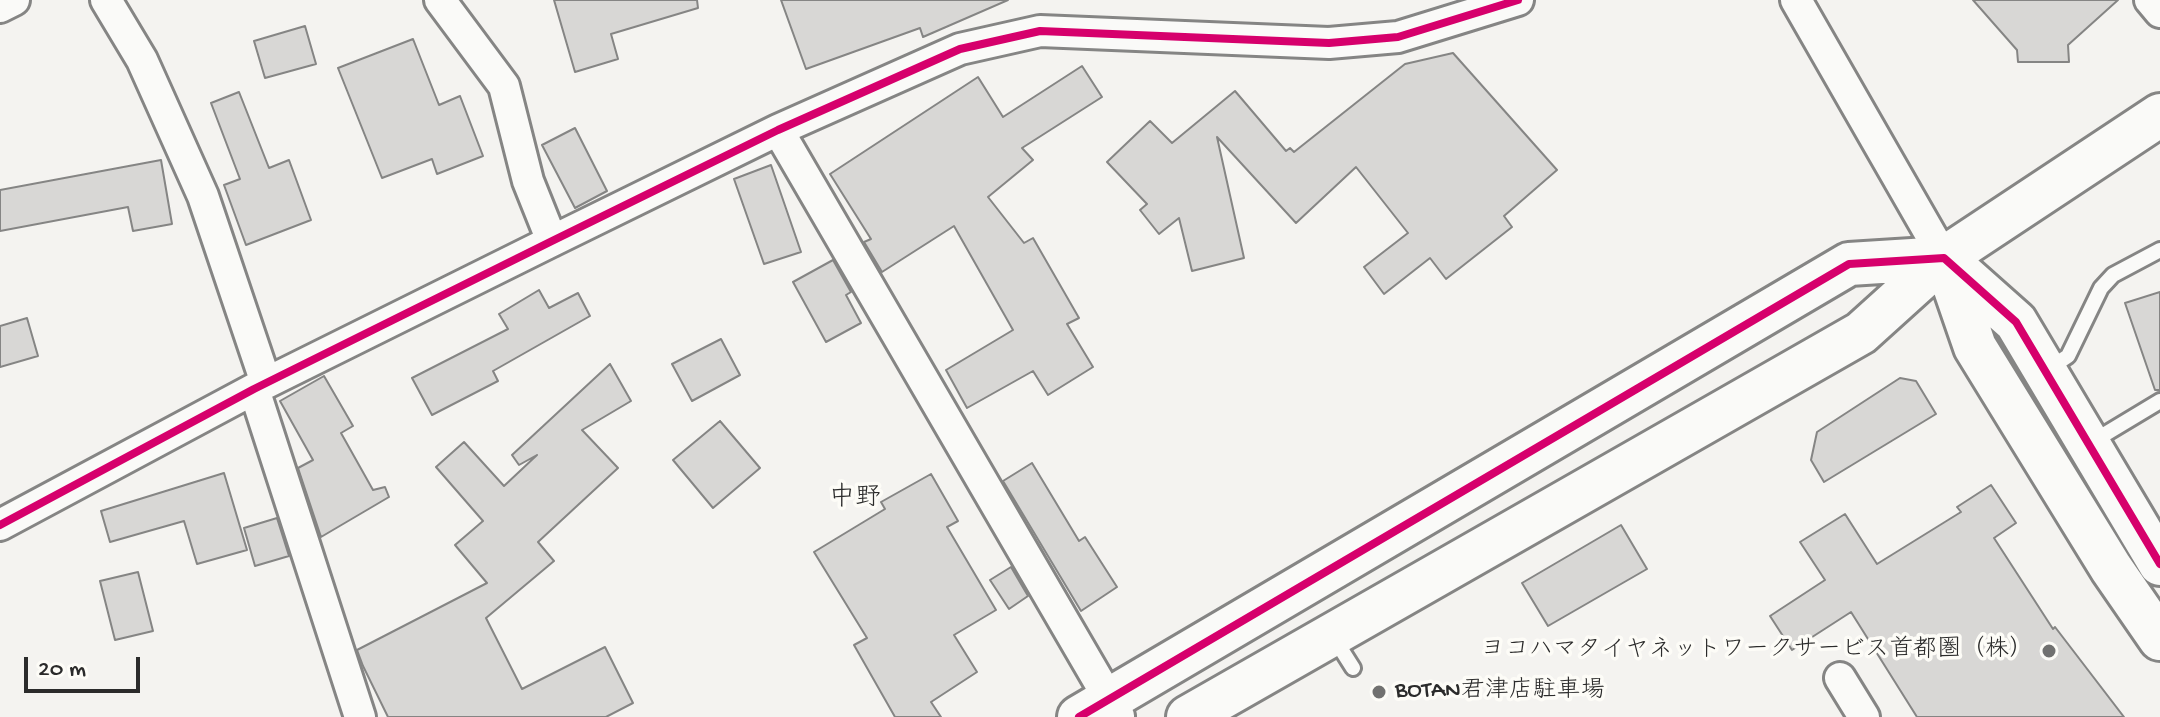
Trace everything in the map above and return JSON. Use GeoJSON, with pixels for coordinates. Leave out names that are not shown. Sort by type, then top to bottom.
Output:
{"type":"FeatureCollection","features":[{"type":"Feature","properties":{"kind":"street"},"geometry":{"type":"LineString","coordinates":[[106,0],[142,60],[203,196],[360,717]]}},
{"type":"Feature","properties":{"kind":"street"},"geometry":{"type":"LineString","coordinates":[[440,0],[504,86],[528,181],[552,241]]}},
{"type":"Feature","properties":{"kind":"street"},"geometry":{"type":"LineString","coordinates":[[0,525],[260,386],[552,241],[778,130],[960,49],[1040,31],[1329,43],[1398,37],[1518,0]]}},
{"type":"Feature","properties":{"kind":"street"},"geometry":{"type":"LineString","coordinates":[[1796,0],[1944,258],[1975,347],[2111,568],[2160,639]]}},
{"type":"Feature","properties":{"kind":"street"},"geometry":{"type":"LineString","coordinates":[[2150,0],[2160,12]]}},
{"type":"Feature","properties":{"kind":"street"},"geometry":{"type":"LineString","coordinates":[[1188,717],[1342,651],[1861,333],[1944,258],[2160,115]]}},
{"type":"Feature","properties":{"kind":"street"},"geometry":{"type":"LineString","coordinates":[[778,130],[1102,711],[1849,264],[1944,258],[2016,322],[2160,564]]}},
{"type":"Feature","properties":{"kind":"street"},"geometry":{"type":"LineString","coordinates":[[1840,678],[1864,717]]}},
{"type":"Feature","properties":{"kind":"lane"},"geometry":{"type":"LineString","coordinates":[[2046,371],[2068,356],[2101,288],[2113,275],[2160,250]]}},
{"type":"Feature","properties":{"kind":"lane"},"geometry":{"type":"LineString","coordinates":[[2089,443],[2160,401]]}},
{"type":"Feature","properties":{"kind":"building"},"geometry":{"type":"Polygon","coordinates":[[[554,0],[697,0],[698,8],[611,34],[618,59],[575,72],[554,0]]]}},
{"type":"Feature","properties":{"kind":"building"},"geometry":{"type":"Polygon","coordinates":[[[781,0],[1008,0],[923,37],[920,28],[806,69],[781,0]]]}},
{"type":"Feature","properties":{"kind":"building"},"geometry":{"type":"Polygon","coordinates":[[[1973,0],[2118,0],[2068,45],[2069,62],[2018,62],[2017,50],[1973,0]]]}},
{"type":"Feature","properties":{"kind":"building"},"geometry":{"type":"Polygon","coordinates":[[[305,26],[316,64],[265,78],[254,41],[305,26]]]}},
{"type":"Feature","properties":{"kind":"building"},"geometry":{"type":"Polygon","coordinates":[[[413,39],[439,105],[460,96],[483,156],[437,174],[432,159],[382,178],[338,68],[413,39]]]}},
{"type":"Feature","properties":{"kind":"building"},"geometry":{"type":"Polygon","coordinates":[[[1453,53],[1557,170],[1504,216],[1512,227],[1446,279],[1430,258],[1384,294],[1364,267],[1408,233],[1356,167],[1296,223],[1217,137],[1244,258],[1192,271],[1179,218],[1159,234],[1140,210],[1147,204],[1107,162],[1150,121],[1172,143],[1235,91],[1286,151],[1290,148],[1294,152],[1405,64],[1453,53]]]}},
{"type":"Feature","properties":{"kind":"building"},"geometry":{"type":"Polygon","coordinates":[[[1082,66],[1102,97],[1022,148],[1033,160],[988,197],[1024,243],[1033,238],[1079,318],[1067,324],[1093,367],[1048,395],[1033,371],[967,408],[946,370],[1013,330],[954,226],[882,272],[864,242],[871,239],[830,174],[978,77],[1003,117],[1082,66]]]}},
{"type":"Feature","properties":{"kind":"building"},"geometry":{"type":"Polygon","coordinates":[[[239,92],[269,168],[289,160],[311,220],[246,245],[224,185],[240,179],[211,103],[239,92]]]}},
{"type":"Feature","properties":{"kind":"building"},"geometry":{"type":"Polygon","coordinates":[[[575,128],[607,191],[575,208],[542,145],[575,128]]]}},
{"type":"Feature","properties":{"kind":"building"},"geometry":{"type":"Polygon","coordinates":[[[161,160],[172,224],[133,231],[128,207],[0,231],[0,190],[161,160]]]}},
{"type":"Feature","properties":{"kind":"building"},"geometry":{"type":"Polygon","coordinates":[[[771,165],[801,252],[764,264],[734,179],[771,165]]]}},
{"type":"Feature","properties":{"kind":"building"},"geometry":{"type":"Polygon","coordinates":[[[833,260],[851,292],[846,295],[861,323],[826,342],[793,282],[833,260]]]}},
{"type":"Feature","properties":{"kind":"building"},"geometry":{"type":"Polygon","coordinates":[[[539,290],[549,308],[578,293],[590,316],[493,371],[498,381],[432,415],[412,378],[508,329],[499,314],[539,290]]]}},
{"type":"Feature","properties":{"kind":"building"},"geometry":{"type":"Polygon","coordinates":[[[2160,292],[2160,390],[2155,390],[2125,303],[2160,292]]]}},
{"type":"Feature","properties":{"kind":"building"},"geometry":{"type":"Polygon","coordinates":[[[27,318],[38,356],[0,367],[0,326],[27,318]]]}},
{"type":"Feature","properties":{"kind":"building"},"geometry":{"type":"Polygon","coordinates":[[[721,339],[740,375],[692,401],[672,364],[721,339]]]}},
{"type":"Feature","properties":{"kind":"building"},"geometry":{"type":"Polygon","coordinates":[[[610,364],[631,401],[582,430],[618,468],[538,542],[554,561],[486,618],[522,689],[605,647],[633,703],[606,717],[388,717],[357,650],[487,583],[455,545],[483,521],[436,467],[464,442],[504,486],[537,455],[519,465],[512,455],[610,364]]]}},
{"type":"Feature","properties":{"kind":"building"},"geometry":{"type":"Polygon","coordinates":[[[324,376],[353,426],[341,433],[373,490],[385,487],[389,497],[321,537],[298,468],[313,460],[280,401],[324,376]]]}},
{"type":"Feature","properties":{"kind":"building"},"geometry":{"type":"Polygon","coordinates":[[[1900,378],[1916,381],[1936,414],[1824,482],[1811,460],[1817,432],[1900,378]]]}},
{"type":"Feature","properties":{"kind":"building"},"geometry":{"type":"Polygon","coordinates":[[[720,421],[760,468],[713,508],[673,460],[720,421]]]}},
{"type":"Feature","properties":{"kind":"building"},"geometry":{"type":"Polygon","coordinates":[[[1032,463],[1079,541],[1085,537],[1117,587],[1081,611],[1003,481],[1032,463]]]}},
{"type":"Feature","properties":{"kind":"building"},"geometry":{"type":"Polygon","coordinates":[[[224,473],[247,550],[197,564],[184,521],[110,542],[101,511],[224,473]]]}},
{"type":"Feature","properties":{"kind":"building"},"geometry":{"type":"Polygon","coordinates":[[[931,474],[958,521],[947,527],[996,610],[954,635],[977,672],[931,702],[941,717],[895,717],[854,645],[867,638],[814,552],[885,509],[881,502],[931,474]]]}},
{"type":"Feature","properties":{"kind":"building"},"geometry":{"type":"Polygon","coordinates":[[[1991,485],[2016,523],[1994,538],[2053,629],[2055,627],[2124,717],[1917,717],[1851,612],[1792,650],[1770,616],[1825,580],[1800,542],[1845,514],[1877,564],[1961,512],[1957,507],[1991,485]]]}},
{"type":"Feature","properties":{"kind":"building"},"geometry":{"type":"Polygon","coordinates":[[[277,518],[289,556],[255,566],[244,528],[277,518]]]}},
{"type":"Feature","properties":{"kind":"building"},"geometry":{"type":"Polygon","coordinates":[[[1621,525],[1647,569],[1548,626],[1522,583],[1621,525]]]}},
{"type":"Feature","properties":{"kind":"building"},"geometry":{"type":"Polygon","coordinates":[[[1011,567],[1028,596],[1009,609],[990,580],[1011,567]]]}},
{"type":"Feature","properties":{"kind":"building"},"geometry":{"type":"Polygon","coordinates":[[[138,572],[153,631],[115,640],[100,581],[138,572]]]}},
{"type":"Feature","properties":{"kind":"cycle path"},"geometry":{"type":"LineString","coordinates":[[0,525],[254,389],[552,241],[778,130],[960,49],[1040,31],[1329,43],[1398,37],[1518,0]]}},
{"type":"Feature","properties":{"kind":"cycle path"},"geometry":{"type":"LineString","coordinates":[[1079,717],[1849,264],[1944,258],[2016,322],[2160,564]]}},
{"type":"Feature","properties":{"kind":"place","name":"ヨコハマタイヤネットワークサービス首都圏（株）"},"geometry":{"type":"Point","coordinates":[2049,651]}},
{"type":"Feature","properties":{"kind":"place","name":"BOTAN君津店駐車場"},"geometry":{"type":"Point","coordinates":[1379,692]}},
{"type":"Feature","properties":{"kind":"district","name":"中野"},"geometry":{"type":"Point","coordinates":[855,500]}}]}
